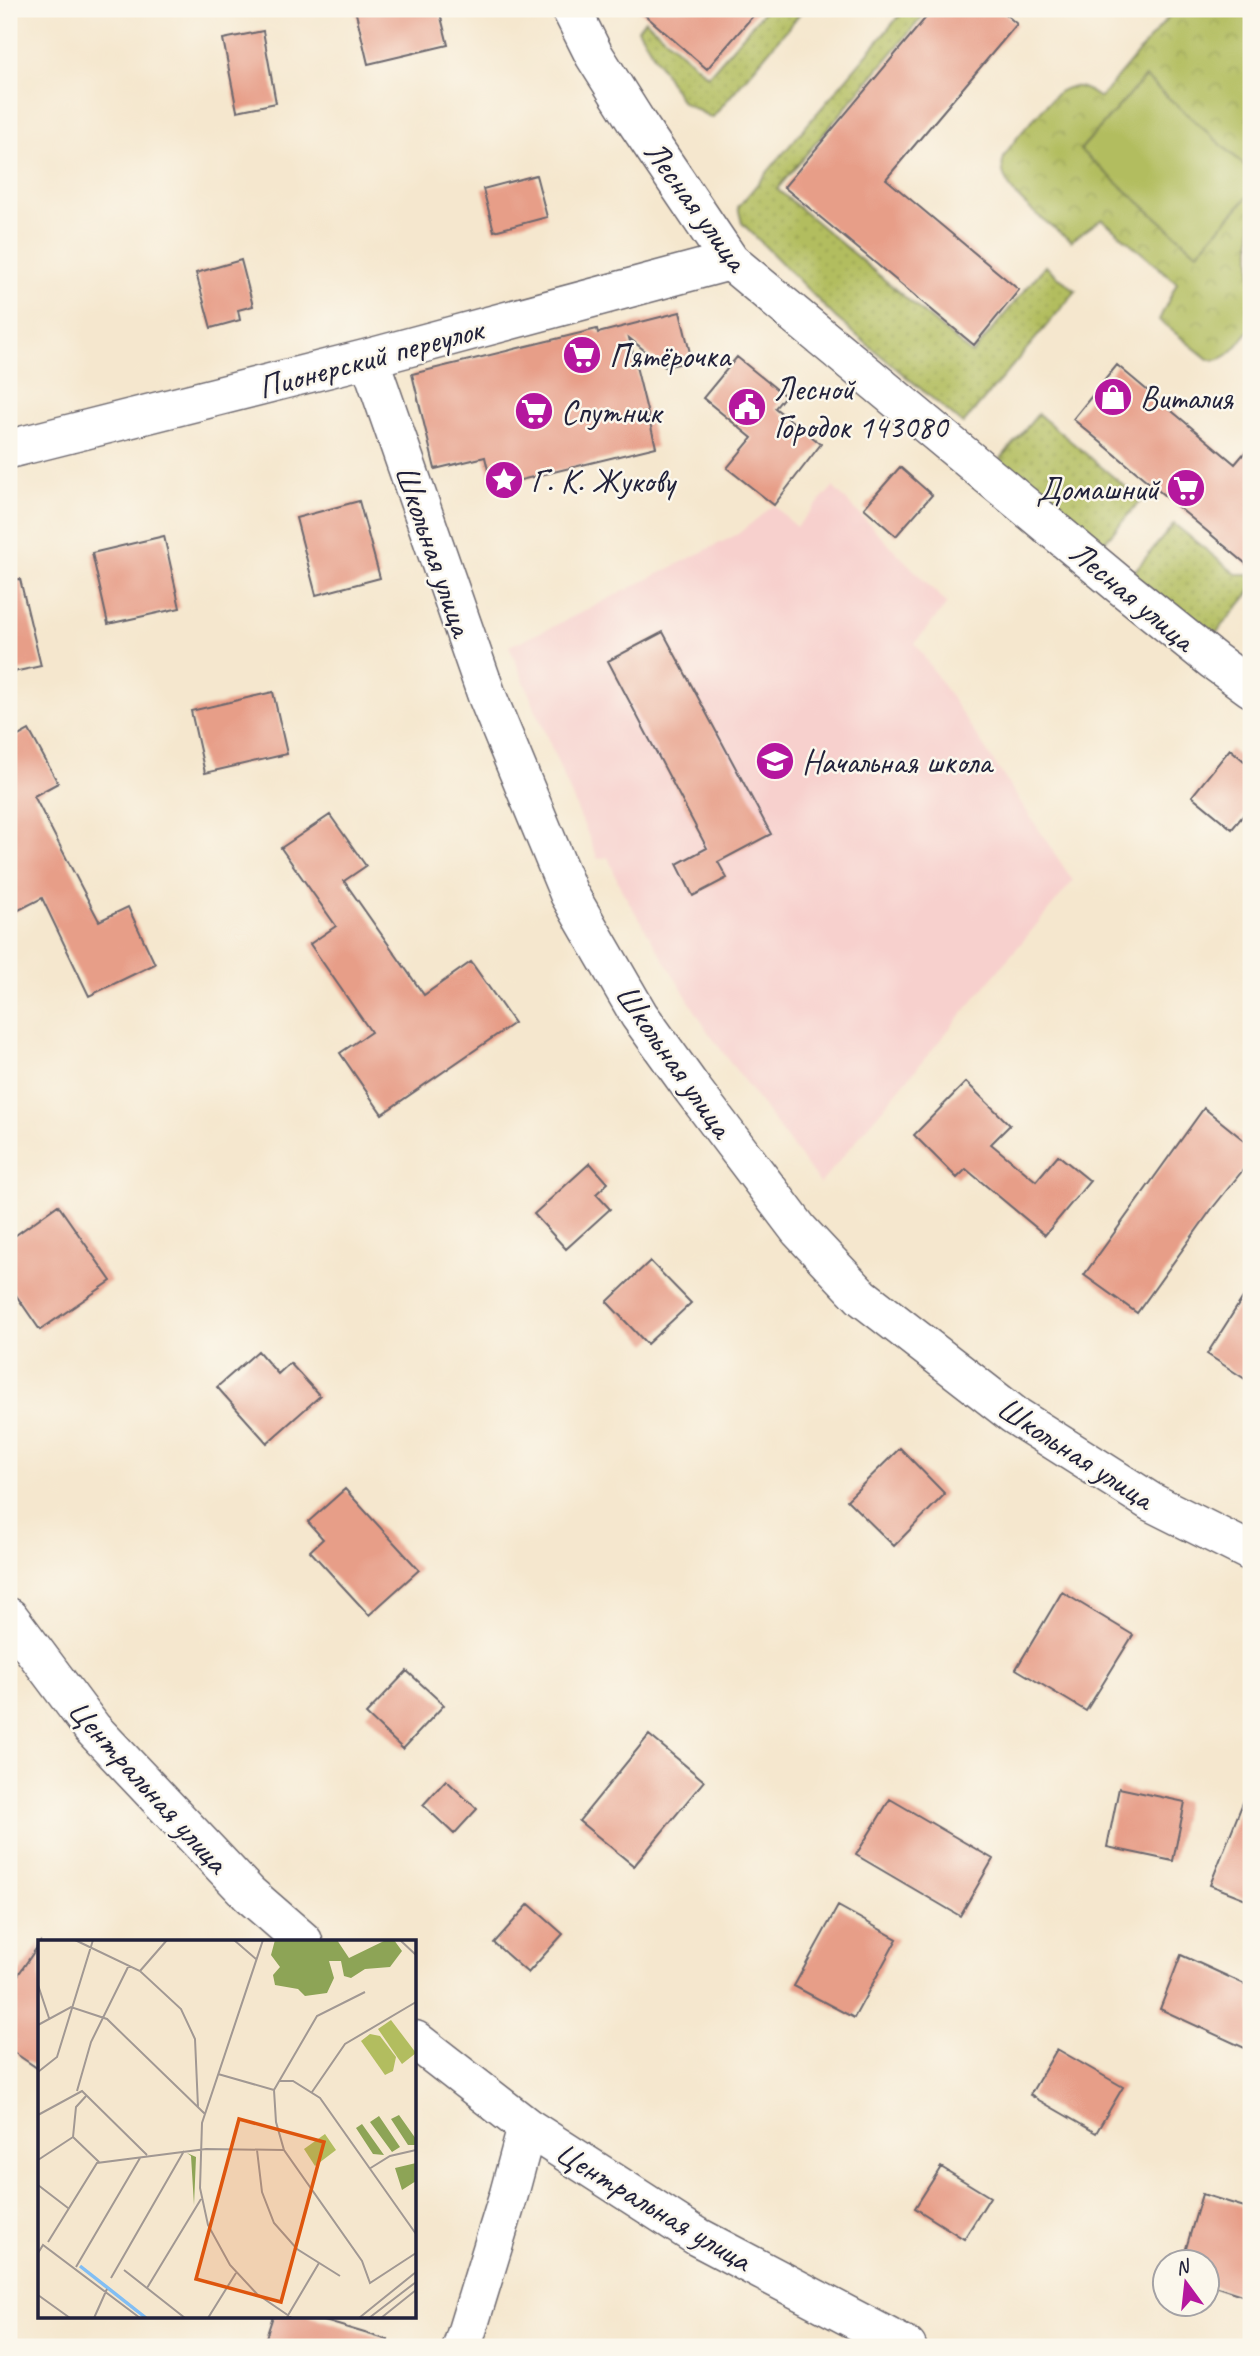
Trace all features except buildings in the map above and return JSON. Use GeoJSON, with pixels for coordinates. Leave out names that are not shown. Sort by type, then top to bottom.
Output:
{"type":"FeatureCollection","features":[{"type":"Feature","properties":{"kind":"street","name":"Лесная улица"},"geometry":{"type":"LineString","coordinates":[[571,9],[594,55],[635,120],[730,261],[1121,586],[1251,688]]}},
{"type":"Feature","properties":{"kind":"street","name":"Пионерский переулок"},"geometry":{"type":"LineString","coordinates":[[9,449],[369,358],[730,261]]}},
{"type":"Feature","properties":{"kind":"street","name":"Школьная улица"},"geometry":{"type":"LineString","coordinates":[[369,358],[487,696],[569,894],[639,1015],[693,1090],[799,1230],[862,1297],[1014,1415],[1151,1502],[1251,1552]]}},
{"type":"Feature","properties":{"kind":"street","name":"Центральная улица"},"geometry":{"type":"LineString","coordinates":[[9,1617],[92,1728],[249,1894],[302,1940]]}},
{"type":"Feature","properties":{"kind":"street","name":"Центральная улица"},"geometry":{"type":"LineString","coordinates":[[416,2041],[527,2127],[698,2237],[907,2347]]}},
{"type":"Feature","properties":{"kind":"street"},"geometry":{"type":"LineString","coordinates":[[462,2347],[527,2127]]}},
{"type":"Feature","properties":{"kind":"shaded area","name":"Начальная школа"},"geometry":{"type":"Polygon","coordinates":[[[833,487],[947,604],[915,643],[1073,881],[820,1184],[708,1032],[621,889],[608,857],[598,859],[509,646],[738,534],[774,505],[796,527],[833,487]]]}},
{"type":"Feature","properties":{"kind":"green space"},"geometry":{"type":"Polygon","coordinates":[[[766,9],[804,9],[712,118],[682,102],[638,29],[645,20],[708,76],[766,9]]]}},
{"type":"Feature","properties":{"kind":"green space"},"geometry":{"type":"Polygon","coordinates":[[[905,9],[929,9],[777,189],[972,354],[1045,266],[1076,291],[963,424],[836,318],[742,223],[738,207],[905,9]]]}},
{"type":"Feature","properties":{"kind":"green space"},"geometry":{"type":"Polygon","coordinates":[[[1175,9],[1251,9],[1251,328],[1232,351],[1215,360],[1208,359],[1159,320],[1177,283],[1102,219],[1071,241],[1035,214],[1012,190],[1005,177],[1003,165],[1012,144],[1056,94],[1078,87],[1100,98],[1175,9]]]}},
{"type":"Feature","properties":{"kind":"green space"},"geometry":{"type":"Polygon","coordinates":[[[1145,77],[1251,171],[1251,193],[1197,253],[1080,150],[1145,77]]]}},
{"type":"Feature","properties":{"kind":"green space"},"geometry":{"type":"Polygon","coordinates":[[[1038,414],[1141,500],[1101,546],[997,463],[1038,414]]]}},
{"type":"Feature","properties":{"kind":"green space"},"geometry":{"type":"Polygon","coordinates":[[[1174,524],[1236,574],[1251,574],[1251,591],[1213,637],[1132,574],[1174,524]]]}},
{"type":"Feature","properties":{"kind":"place","name":"Пятёрочка"},"geometry":{"type":"Point","coordinates":[582,355]}},
{"type":"Feature","properties":{"kind":"place","name":"Виталия"},"geometry":{"type":"Point","coordinates":[1113,397]}},
{"type":"Feature","properties":{"kind":"place","name":"Лесной Городок 143080"},"geometry":{"type":"Point","coordinates":[747,407]}},
{"type":"Feature","properties":{"kind":"place","name":"Спутник"},"geometry":{"type":"Point","coordinates":[534,411]}},
{"type":"Feature","properties":{"kind":"place","name":"Г. К. Жукову"},"geometry":{"type":"Point","coordinates":[504,480]}},
{"type":"Feature","properties":{"kind":"place","name":"Домашний"},"geometry":{"type":"Point","coordinates":[1186,488]}},
{"type":"Feature","properties":{"kind":"place","name":"Начальная школа"},"geometry":{"type":"Point","coordinates":[775,761]}}]}
